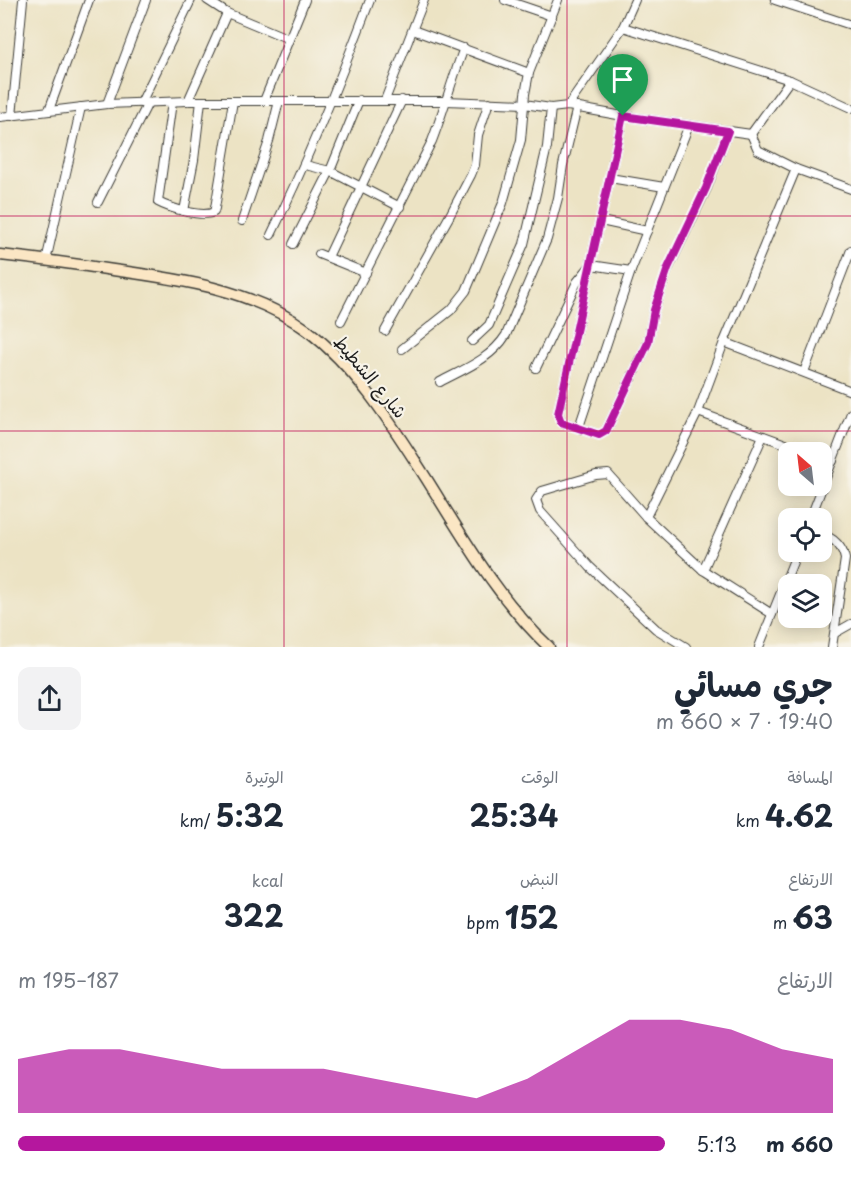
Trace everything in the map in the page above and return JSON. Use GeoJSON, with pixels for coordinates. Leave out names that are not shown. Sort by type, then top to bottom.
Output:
{"type":"FeatureCollection","features":[{"type":"Feature","properties":{"kind":"main road","name":"شارع الشطيط"},"geometry":{"type":"LineString","coordinates":[[0,255],[151,275],[195,284],[263,305],[307,330],[335,355],[367,391],[393,427],[500,593],[549,647]]}},
{"type":"Feature","properties":{"kind":"street"},"geometry":{"type":"LineString","coordinates":[[12,116],[23,0]]}},
{"type":"Feature","properties":{"kind":"street"},"geometry":{"type":"LineString","coordinates":[[49,110],[89,0]]}},
{"type":"Feature","properties":{"kind":"street"},"geometry":{"type":"LineString","coordinates":[[107,104],[146,0]]}},
{"type":"Feature","properties":{"kind":"street"},"geometry":{"type":"LineString","coordinates":[[98,202],[191,0]]}},
{"type":"Feature","properties":{"kind":"street"},"geometry":{"type":"LineString","coordinates":[[207,0],[227,13],[289,39]]}},
{"type":"Feature","properties":{"kind":"street"},"geometry":{"type":"LineString","coordinates":[[264,101],[305,0]]}},
{"type":"Feature","properties":{"kind":"street"},"geometry":{"type":"LineString","coordinates":[[271,234],[305,165],[370,0]]}},
{"type":"Feature","properties":{"kind":"street"},"geometry":{"type":"LineString","coordinates":[[385,100],[424,0]]}},
{"type":"Feature","properties":{"kind":"street"},"geometry":{"type":"LineString","coordinates":[[505,0],[552,16]]}},
{"type":"Feature","properties":{"kind":"street"},"geometry":{"type":"LineString","coordinates":[[402,349],[451,310],[466,291],[503,203],[521,140],[529,73],[558,0]]}},
{"type":"Feature","properties":{"kind":"street"},"geometry":{"type":"LineString","coordinates":[[568,105],[623,27],[635,0]]}},
{"type":"Feature","properties":{"kind":"street"},"geometry":{"type":"LineString","coordinates":[[775,0],[851,25]]}},
{"type":"Feature","properties":{"kind":"street"},"geometry":{"type":"LineString","coordinates":[[188,101],[227,13]]}},
{"type":"Feature","properties":{"kind":"street"},"geometry":{"type":"LineString","coordinates":[[623,27],[790,80],[851,108]]}},
{"type":"Feature","properties":{"kind":"street"},"geometry":{"type":"LineString","coordinates":[[413,30],[529,73]]}},
{"type":"Feature","properties":{"kind":"street"},"geometry":{"type":"LineString","coordinates":[[341,321],[432,141],[464,48]]}},
{"type":"Feature","properties":{"kind":"street"},"geometry":{"type":"LineString","coordinates":[[751,134],[790,80]]}},
{"type":"Feature","properties":{"kind":"street"},"geometry":{"type":"LineString","coordinates":[[293,244],[330,171],[359,100]]}},
{"type":"Feature","properties":{"kind":"street"},"geometry":{"type":"LineString","coordinates":[[0,117],[107,104],[188,101],[402,100],[489,102],[551,108],[568,105],[623,116],[751,134]]}},
{"type":"Feature","properties":{"kind":"street"},"geometry":{"type":"LineString","coordinates":[[328,257],[402,100]]}},
{"type":"Feature","properties":{"kind":"street"},"geometry":{"type":"LineString","coordinates":[[183,211],[194,160],[201,101]]}},
{"type":"Feature","properties":{"kind":"street"},"geometry":{"type":"LineString","coordinates":[[172,102],[158,202],[183,211],[209,215],[214,212],[233,101]]}},
{"type":"Feature","properties":{"kind":"street"},"geometry":{"type":"LineString","coordinates":[[242,220],[269,141],[279,101]]}},
{"type":"Feature","properties":{"kind":"street"},"geometry":{"type":"LineString","coordinates":[[385,331],[471,175],[477,152],[478,135],[489,102]]}},
{"type":"Feature","properties":{"kind":"street"},"geometry":{"type":"LineString","coordinates":[[46,261],[81,107]]}},
{"type":"Feature","properties":{"kind":"street"},"geometry":{"type":"LineString","coordinates":[[440,382],[488,356],[500,346],[506,335],[536,269],[547,238],[577,107]]}},
{"type":"Feature","properties":{"kind":"street"},"geometry":{"type":"LineString","coordinates":[[472,341],[489,325],[524,244],[547,147],[551,108]]}},
{"type":"Feature","properties":{"kind":"street"},"geometry":{"type":"LineString","coordinates":[[623,116],[558,414],[561,422],[599,435],[606,431],[648,343],[654,310],[668,268],[706,188],[728,131]]}},
{"type":"Feature","properties":{"kind":"street"},"geometry":{"type":"LineString","coordinates":[[579,427],[630,271],[689,125]]}},
{"type":"Feature","properties":{"kind":"street"},"geometry":{"type":"LineString","coordinates":[[751,134],[758,150],[796,170],[851,189]]}},
{"type":"Feature","properties":{"kind":"street"},"geometry":{"type":"LineString","coordinates":[[305,165],[330,171],[400,207]]}},
{"type":"Feature","properties":{"kind":"street"},"geometry":{"type":"LineString","coordinates":[[646,517],[698,412],[724,342],[796,170]]}},
{"type":"Feature","properties":{"kind":"street"},"geometry":{"type":"LineString","coordinates":[[610,178],[664,187]]}},
{"type":"Feature","properties":{"kind":"street"},"geometry":{"type":"LineString","coordinates":[[601,220],[646,231]]}},
{"type":"Feature","properties":{"kind":"street"},"geometry":{"type":"LineString","coordinates":[[804,372],[851,250]]}},
{"type":"Feature","properties":{"kind":"street"},"geometry":{"type":"LineString","coordinates":[[319,254],[366,273]]}},
{"type":"Feature","properties":{"kind":"street"},"geometry":{"type":"LineString","coordinates":[[591,265],[630,271]]}},
{"type":"Feature","properties":{"kind":"street"},"geometry":{"type":"LineString","coordinates":[[536,368],[577,282],[591,265]]}},
{"type":"Feature","properties":{"kind":"street"},"geometry":{"type":"LineString","coordinates":[[724,342],[851,391]]}},
{"type":"Feature","properties":{"kind":"street"},"geometry":{"type":"LineString","coordinates":[[698,412],[780,442]]}},
{"type":"Feature","properties":{"kind":"street"},"geometry":{"type":"LineString","coordinates":[[814,508],[851,413]]}},
{"type":"Feature","properties":{"kind":"street"},"geometry":{"type":"LineString","coordinates":[[703,570],[763,436]]}},
{"type":"Feature","properties":{"kind":"street"},"geometry":{"type":"LineString","coordinates":[[686,647],[656,629],[590,567],[540,512],[536,500],[542,491],[596,475],[608,474],[646,517],[703,570],[772,614]]}},
{"type":"Feature","properties":{"kind":"street"},"geometry":{"type":"LineString","coordinates":[[832,539],[848,557],[832,647]]}},
{"type":"Feature","properties":{"kind":"street"},"geometry":{"type":"LineString","coordinates":[[759,647],[793,562]]}},
{"type":"Feature","properties":{"kind":"street"},"geometry":{"type":"LineString","coordinates":[[835,633],[851,624]]}},
{"type":"Feature","properties":{"kind":"route"},"geometry":{"type":"LineString","coordinates":[[623,116],[728,131],[706,188],[668,268],[654,310],[648,343],[606,431],[599,435],[561,422],[558,414],[623,116]]}}]}
